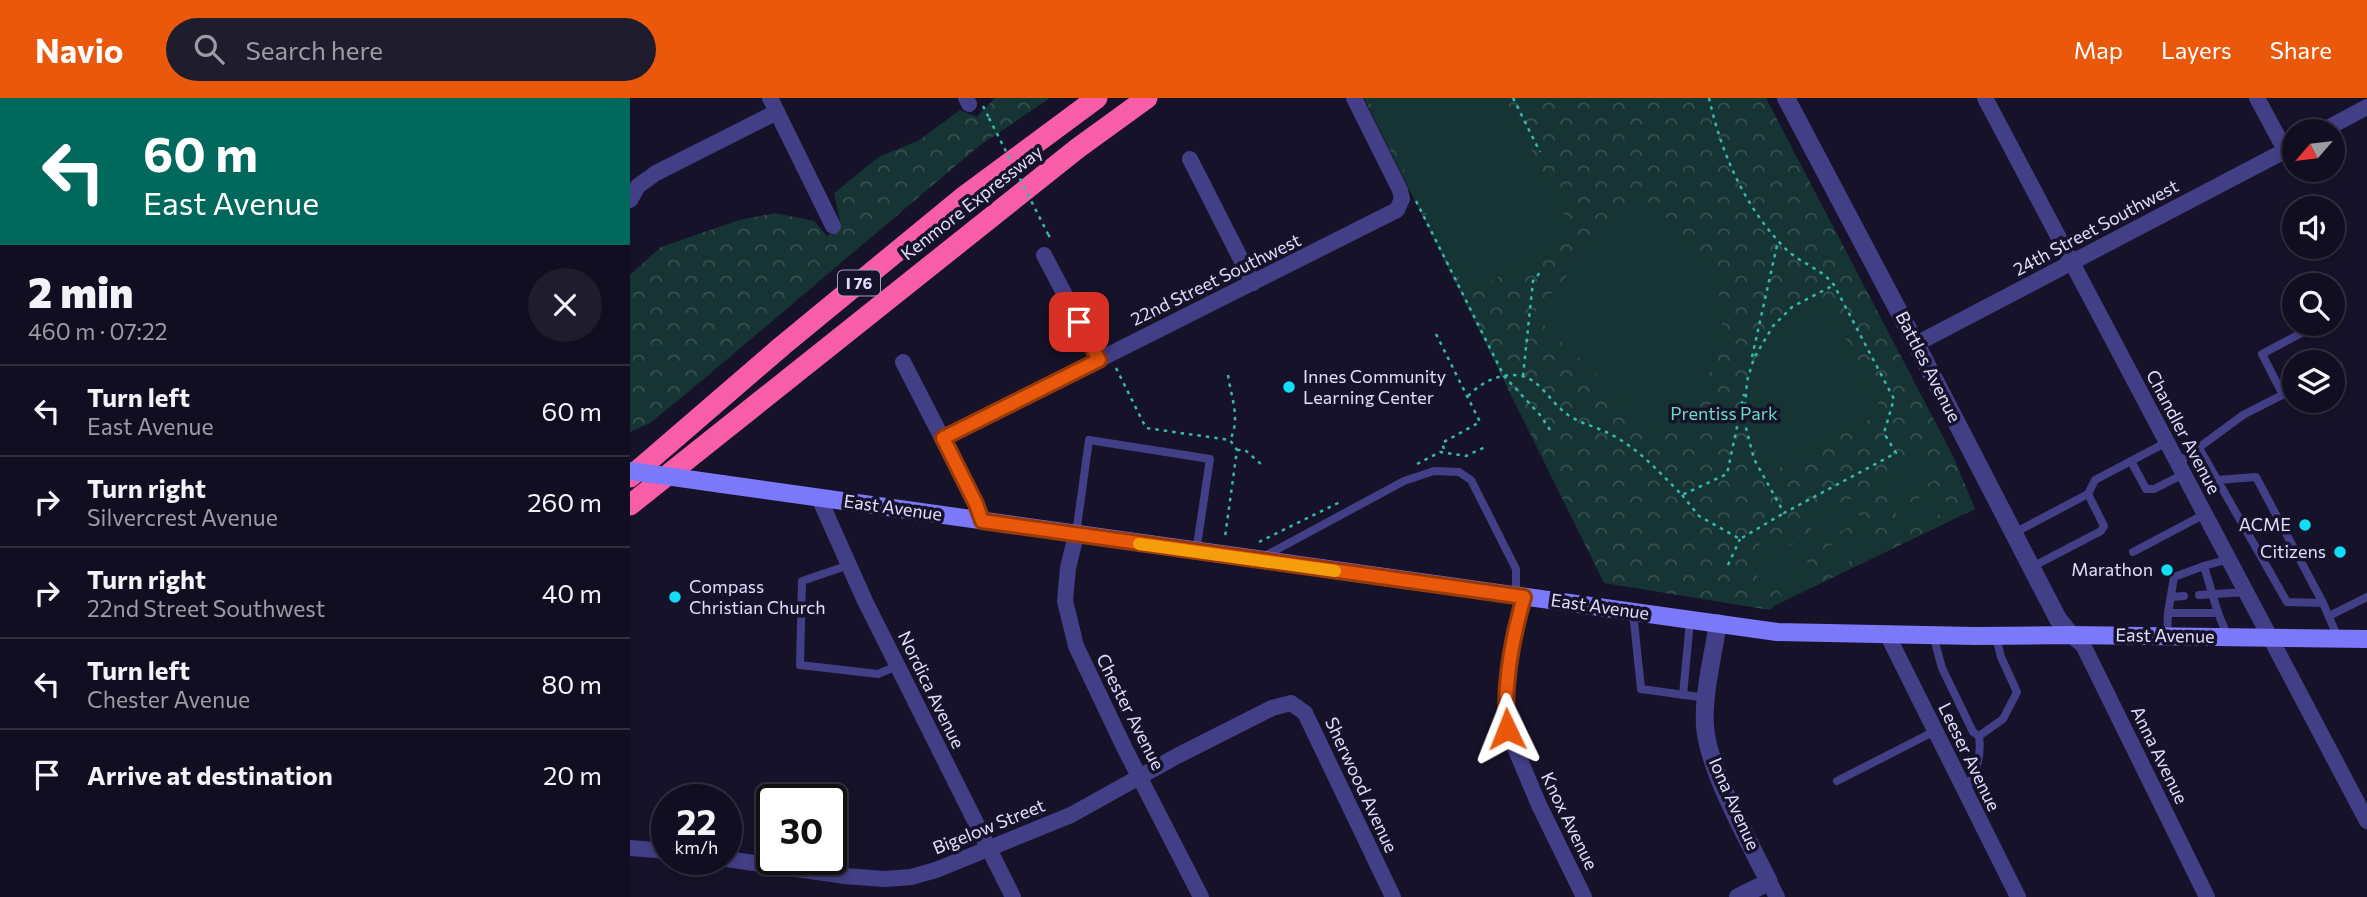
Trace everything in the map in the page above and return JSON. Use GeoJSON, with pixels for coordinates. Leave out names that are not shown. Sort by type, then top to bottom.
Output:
{"type":"FeatureCollection","features":[{"type":"Feature","properties":{"kind":"highway","name":"Kenmore Expressway"},"geometry":{"type":"LineString","coordinates":[[630,477],[782,346],[962,198],[1097,98]]}},
{"type":"Feature","properties":{"kind":"highway","name":"Kenmore Expressway"},"geometry":{"type":"LineString","coordinates":[[630,505],[1067,157],[1147,98]]}},
{"type":"Feature","properties":{"kind":"main road","name":"East Avenue"},"geometry":{"type":"LineString","coordinates":[[630,471],[1777,632],[2367,639]]}},
{"type":"Feature","properties":{"kind":"street","name":"22nd Street Southwest"},"geometry":{"type":"LineString","coordinates":[[943,438],[1393,213],[1400,206],[1400,190],[1354,98]]}},
{"type":"Feature","properties":{"kind":"street","name":"Battles Avenue"},"geometry":{"type":"LineString","coordinates":[[1786,98],[2057,620],[2071,635]]}},
{"type":"Feature","properties":{"kind":"street","name":"Chandler Avenue"},"geometry":{"type":"LineString","coordinates":[[1985,98],[2367,821]]}},
{"type":"Feature","properties":{"kind":"street"},"geometry":{"type":"LineString","coordinates":[[2257,98],[2282,136]]}},
{"type":"Feature","properties":{"kind":"street"},"geometry":{"type":"LineString","coordinates":[[630,200],[638,186],[656,173],[773,105],[833,226]]}},
{"type":"Feature","properties":{"kind":"street"},"geometry":{"type":"LineString","coordinates":[[2344,119],[2367,107]]}},
{"type":"Feature","properties":{"kind":"street","name":"24th Street Southwest"},"geometry":{"type":"LineString","coordinates":[[1916,344],[2282,152]]}},
{"type":"Feature","properties":{"kind":"street"},"geometry":{"type":"LineString","coordinates":[[1190,159],[1253,283]]}},
{"type":"Feature","properties":{"kind":"street"},"geometry":{"type":"LineString","coordinates":[[1048,248],[1099,360]]}},
{"type":"Feature","properties":{"kind":"street"},"geometry":{"type":"LineString","coordinates":[[903,362],[976,504],[982,521]]}},
{"type":"Feature","properties":{"kind":"street","name":"Nordica Avenue"},"geometry":{"type":"LineString","coordinates":[[819,498],[897,666],[1013,897]]}},
{"type":"Feature","properties":{"kind":"street","name":"Chester Avenue"},"geometry":{"type":"LineString","coordinates":[[1076,534],[1068,568],[1065,601],[1069,625],[1090,679],[1201,897]]}},
{"type":"Feature","properties":{"kind":"street","name":"Knox Avenue"},"geometry":{"type":"LineString","coordinates":[[1520,596],[1506,697],[1507,729],[1539,805],[1584,897]]}},
{"type":"Feature","properties":{"kind":"street","name":"Iona Avenue"},"geometry":{"type":"LineString","coordinates":[[1718,624],[1705,727],[1716,769],[1773,889]]}},
{"type":"Feature","properties":{"kind":"street","name":"Leeser Avenue"},"geometry":{"type":"LineString","coordinates":[[1887,634],[2018,897]]}},
{"type":"Feature","properties":{"kind":"street","name":"Anna Avenue"},"geometry":{"type":"LineString","coordinates":[[2071,635],[2087,651],[2207,897]]}},
{"type":"Feature","properties":{"kind":"street","name":"Sherwood Avenue"},"geometry":{"type":"LineString","coordinates":[[1245,723],[1282,704],[1291,703],[1305,713],[1393,897]]}},
{"type":"Feature","properties":{"kind":"street","name":"Bigelow Street"},"geometry":{"type":"LineString","coordinates":[[742,861],[845,876],[899,879],[936,870],[1071,815],[1140,776],[1245,723]]}},
{"type":"Feature","properties":{"kind":"street"},"geometry":{"type":"LineString","coordinates":[[630,848],[651,850]]}},
{"type":"Feature","properties":{"kind":"street"},"geometry":{"type":"LineString","coordinates":[[1738,897],[1773,889]]}},
{"type":"Feature","properties":{"kind":"lane"},"geometry":{"type":"LineString","coordinates":[[2282,393],[2262,354],[2296,336]]}},
{"type":"Feature","properties":{"kind":"lane"},"geometry":{"type":"LineString","coordinates":[[2131,461],[2146,489],[2154,489],[2181,468],[2199,448],[2243,415],[2282,396]]}},
{"type":"Feature","properties":{"kind":"lane"},"geometry":{"type":"LineString","coordinates":[[1076,534],[1088,440],[1210,459],[1196,552]]}},
{"type":"Feature","properties":{"kind":"lane"},"geometry":{"type":"LineString","coordinates":[[2013,533],[2088,494],[2095,480],[2167,442]]}},
{"type":"Feature","properties":{"kind":"lane"},"geometry":{"type":"LineString","coordinates":[[2199,448],[2287,602],[2323,603]]}},
{"type":"Feature","properties":{"kind":"lane"},"geometry":{"type":"LineString","coordinates":[[1258,561],[1282,545],[1404,481],[1434,471],[1459,472],[1471,480],[1516,569],[1520,596]]}},
{"type":"Feature","properties":{"kind":"lane"},"geometry":{"type":"LineString","coordinates":[[2217,480],[2256,477],[2323,603],[2338,638]]}},
{"type":"Feature","properties":{"kind":"lane"},"geometry":{"type":"LineString","coordinates":[[2031,568],[2101,531],[2104,526],[2088,494]]}},
{"type":"Feature","properties":{"kind":"lane"},"geometry":{"type":"LineString","coordinates":[[2133,552],[2205,514]]}},
{"type":"Feature","properties":{"kind":"lane"},"geometry":{"type":"LineString","coordinates":[[2167,636],[2174,578],[2229,559]]}},
{"type":"Feature","properties":{"kind":"lane"},"geometry":{"type":"LineString","coordinates":[[849,565],[802,582],[800,665],[878,674],[897,666]]}},
{"type":"Feature","properties":{"kind":"lane"},"geometry":{"type":"LineString","coordinates":[[2204,566],[2228,637]]}},
{"type":"Feature","properties":{"kind":"lane"},"geometry":{"type":"LineString","coordinates":[[2199,595],[2247,592]]}},
{"type":"Feature","properties":{"kind":"lane"},"geometry":{"type":"LineString","coordinates":[[2171,597],[2184,596]]}},
{"type":"Feature","properties":{"kind":"lane"},"geometry":{"type":"LineString","coordinates":[[2329,616],[2367,597]]}},
{"type":"Feature","properties":{"kind":"lane"},"geometry":{"type":"LineString","coordinates":[[1633,611],[1641,689],[1707,698]]}},
{"type":"Feature","properties":{"kind":"lane"},"geometry":{"type":"LineString","coordinates":[[2168,613],[2218,613]]}},
{"type":"Feature","properties":{"kind":"lane"},"geometry":{"type":"LineString","coordinates":[[1683,695],[1690,620]]}},
{"type":"Feature","properties":{"kind":"lane"},"geometry":{"type":"LineString","coordinates":[[1933,635],[1942,668],[1973,732],[1979,736],[1982,751],[1965,792]]}},
{"type":"Feature","properties":{"kind":"lane"},"geometry":{"type":"LineString","coordinates":[[1979,736],[2003,719],[2017,692],[1995,636]]}},
{"type":"Feature","properties":{"kind":"lane"},"geometry":{"type":"LineString","coordinates":[[1836,781],[1935,732]]}},
{"type":"Feature","properties":{"kind":"path"},"geometry":{"type":"LineString","coordinates":[[1513,98],[1540,152]]}},
{"type":"Feature","properties":{"kind":"path"},"geometry":{"type":"LineString","coordinates":[[1709,98],[1715,125],[1739,186],[1778,240],[1797,260],[1825,273],[1834,285],[1894,399],[1884,433],[1896,453],[1740,539],[1728,565]]}},
{"type":"Feature","properties":{"kind":"path"},"geometry":{"type":"LineString","coordinates":[[989,118],[1048,234],[1048,248]]}},
{"type":"Feature","properties":{"kind":"path"},"geometry":{"type":"LineString","coordinates":[[1416,201],[1504,376],[1541,416],[1552,433]]}},
{"type":"Feature","properties":{"kind":"path"},"geometry":{"type":"LineString","coordinates":[[1682,495],[1727,474],[1778,240]]}},
{"type":"Feature","properties":{"kind":"path"},"geometry":{"type":"LineString","coordinates":[[1523,376],[1533,281],[1542,270]]}},
{"type":"Feature","properties":{"kind":"path"},"geometry":{"type":"LineString","coordinates":[[1784,513],[1754,459],[1744,420],[1747,381],[1754,358],[1773,326],[1793,307],[1834,285]]}},
{"type":"Feature","properties":{"kind":"path"},"geometry":{"type":"LineString","coordinates":[[1436,334],[1480,422],[1442,443],[1445,453]]}},
{"type":"Feature","properties":{"kind":"path"},"geometry":{"type":"LineString","coordinates":[[1228,375],[1236,414],[1235,429],[1230,440]]}},
{"type":"Feature","properties":{"kind":"path"},"geometry":{"type":"LineString","coordinates":[[1468,396],[1479,384],[1504,376],[1523,376],[1544,390],[1564,412],[1578,421],[1613,435],[1645,458],[1699,516],[1740,539]]}},
{"type":"Feature","properties":{"kind":"path"},"geometry":{"type":"LineString","coordinates":[[1237,450],[1245,450],[1262,465]]}},
{"type":"Feature","properties":{"kind":"green space"},"geometry":{"type":"Polygon","coordinates":[[[995,98],[1050,98],[979,146],[692,389],[650,423],[630,432],[630,275],[661,247],[739,220],[775,213],[814,221],[827,236],[841,226],[834,193],[880,156],[918,141],[960,110],[977,117],[995,98]]]}},
{"type":"Feature","properties":{"kind":"green space","name":"Prentiss Park"},"geometry":{"type":"Polygon","coordinates":[[[1364,98],[1766,98],[1954,458],[1975,509],[1770,610],[1604,583],[1364,98]]]}},
{"type":"Feature","properties":{"kind":"green space"},"geometry":{"type":"Polygon","coordinates":[[[1368,98],[1505,98],[1576,237],[1467,293],[1368,98]]]}},
{"type":"Feature","properties":{"kind":"green space"},"geometry":{"type":"Polygon","coordinates":[[[1639,195],[1670,221],[1697,252],[1708,268],[1721,305],[1721,344],[1714,365],[1693,397],[1659,436],[1533,314],[1639,195]]]}},
{"type":"Feature","properties":{"kind":"green space"},"geometry":{"type":"Polygon","coordinates":[[[1824,297],[1883,412],[1768,474],[1755,448],[1749,427],[1748,399],[1758,358],[1777,330],[1796,314],[1824,297]]]}},
{"type":"Feature","properties":{"kind":"green space"},"geometry":{"type":"Polygon","coordinates":[[[1924,460],[1935,480],[1891,503],[1880,483],[1924,460]]]}},
{"type":"Feature","properties":{"kind":"green space"},"geometry":{"type":"Polygon","coordinates":[[[1939,488],[1950,509],[1905,531],[1895,511],[1939,488]]]}},
{"type":"Feature","properties":{"kind":"green space"},"geometry":{"type":"Polygon","coordinates":[[[1851,499],[1862,520],[1818,543],[1807,522],[1851,499]]]}},
{"type":"Feature","properties":{"kind":"green space"},"geometry":{"type":"Polygon","coordinates":[[[1865,527],[1876,547],[1832,570],[1822,550],[1865,527]]]}},
{"type":"Feature","properties":{"kind":"green space"},"geometry":{"type":"Polygon","coordinates":[[[1781,534],[1787,547],[1798,542],[1810,567],[1801,572],[1807,585],[1782,597],[1776,585],[1765,590],[1752,565],[1762,560],[1756,547],[1781,534]]]}},
{"type":"Feature","properties":{"kind":"slow traffic"},"geometry":{"type":"LineString","coordinates":[[1139,544],[1335,571]]}},
{"type":"Feature","properties":{"kind":"place","name":"Innes Community Learning Center"},"geometry":{"type":"Point","coordinates":[1289,387]}},
{"type":"Feature","properties":{"kind":"place","name":"ACME"},"geometry":{"type":"Point","coordinates":[2305,525]}},
{"type":"Feature","properties":{"kind":"place","name":"Citizens"},"geometry":{"type":"Point","coordinates":[2340,552]}},
{"type":"Feature","properties":{"kind":"place","name":"Marathon"},"geometry":{"type":"Point","coordinates":[2167,570]}},
{"type":"Feature","properties":{"kind":"place","name":"Compass Christian Church"},"geometry":{"type":"Point","coordinates":[675,597]}},
{"type":"Feature","properties":{"kind":"route"},"geometry":{"type":"LineString","coordinates":[[1079,322],[1099,360],[943,438],[982,521],[1524,597],[1515,628],[1506,697],[1507,729]]}}]}
